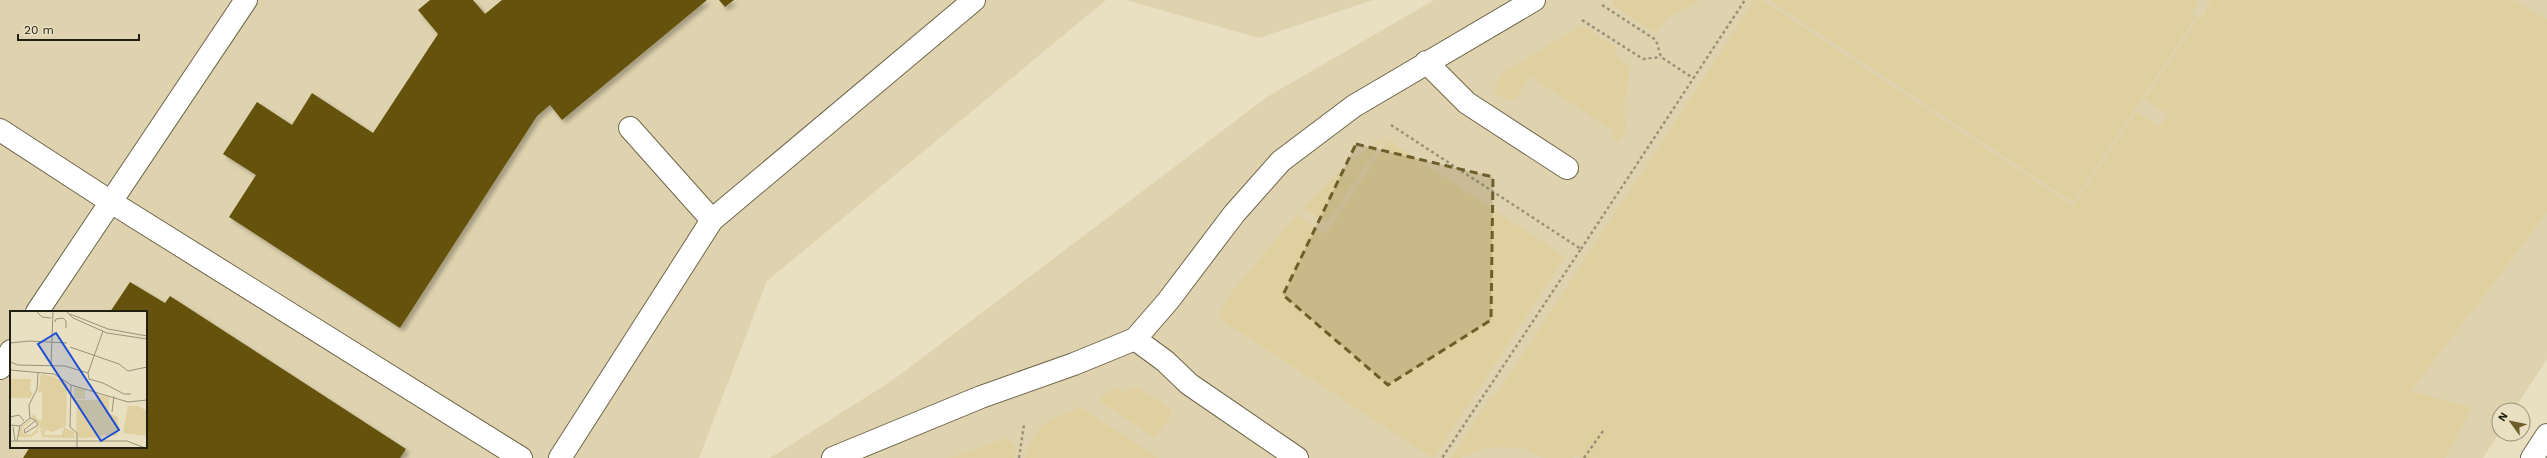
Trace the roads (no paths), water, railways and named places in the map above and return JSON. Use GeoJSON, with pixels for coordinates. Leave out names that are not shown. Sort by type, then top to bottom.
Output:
{"type":"FeatureCollection","features":[{"type":"Feature","properties":{"kind":"street"},"geometry":{"type":"LineString","coordinates":[[38,311],[246,0]]}},
{"type":"Feature","properties":{"kind":"street"},"geometry":{"type":"LineString","coordinates":[[560,458],[712,220],[974,0]]}},
{"type":"Feature","properties":{"kind":"street"},"geometry":{"type":"LineString","coordinates":[[833,458],[980,397],[1074,364],[1135,339],[1168,301],[1234,214],[1281,161],[1354,106],[1426,62],[1534,0]]}},
{"type":"Feature","properties":{"kind":"street"},"geometry":{"type":"LineString","coordinates":[[1426,62],[1467,103],[1567,168]]}},
{"type":"Feature","properties":{"kind":"street"},"geometry":{"type":"LineString","coordinates":[[630,128],[712,220]]}},
{"type":"Feature","properties":{"kind":"street"},"geometry":{"type":"LineString","coordinates":[[0,130],[111,202],[521,458]]}},
{"type":"Feature","properties":{"kind":"street"},"geometry":{"type":"LineString","coordinates":[[1135,339],[1165,361],[1190,384],[1297,458]]}},
{"type":"Feature","properties":{"kind":"street"},"geometry":{"type":"LineString","coordinates":[[0,368],[10,353]]}},
{"type":"Feature","properties":{"kind":"street"},"geometry":{"type":"LineString","coordinates":[[2532,458],[2547,435]]}}]}
